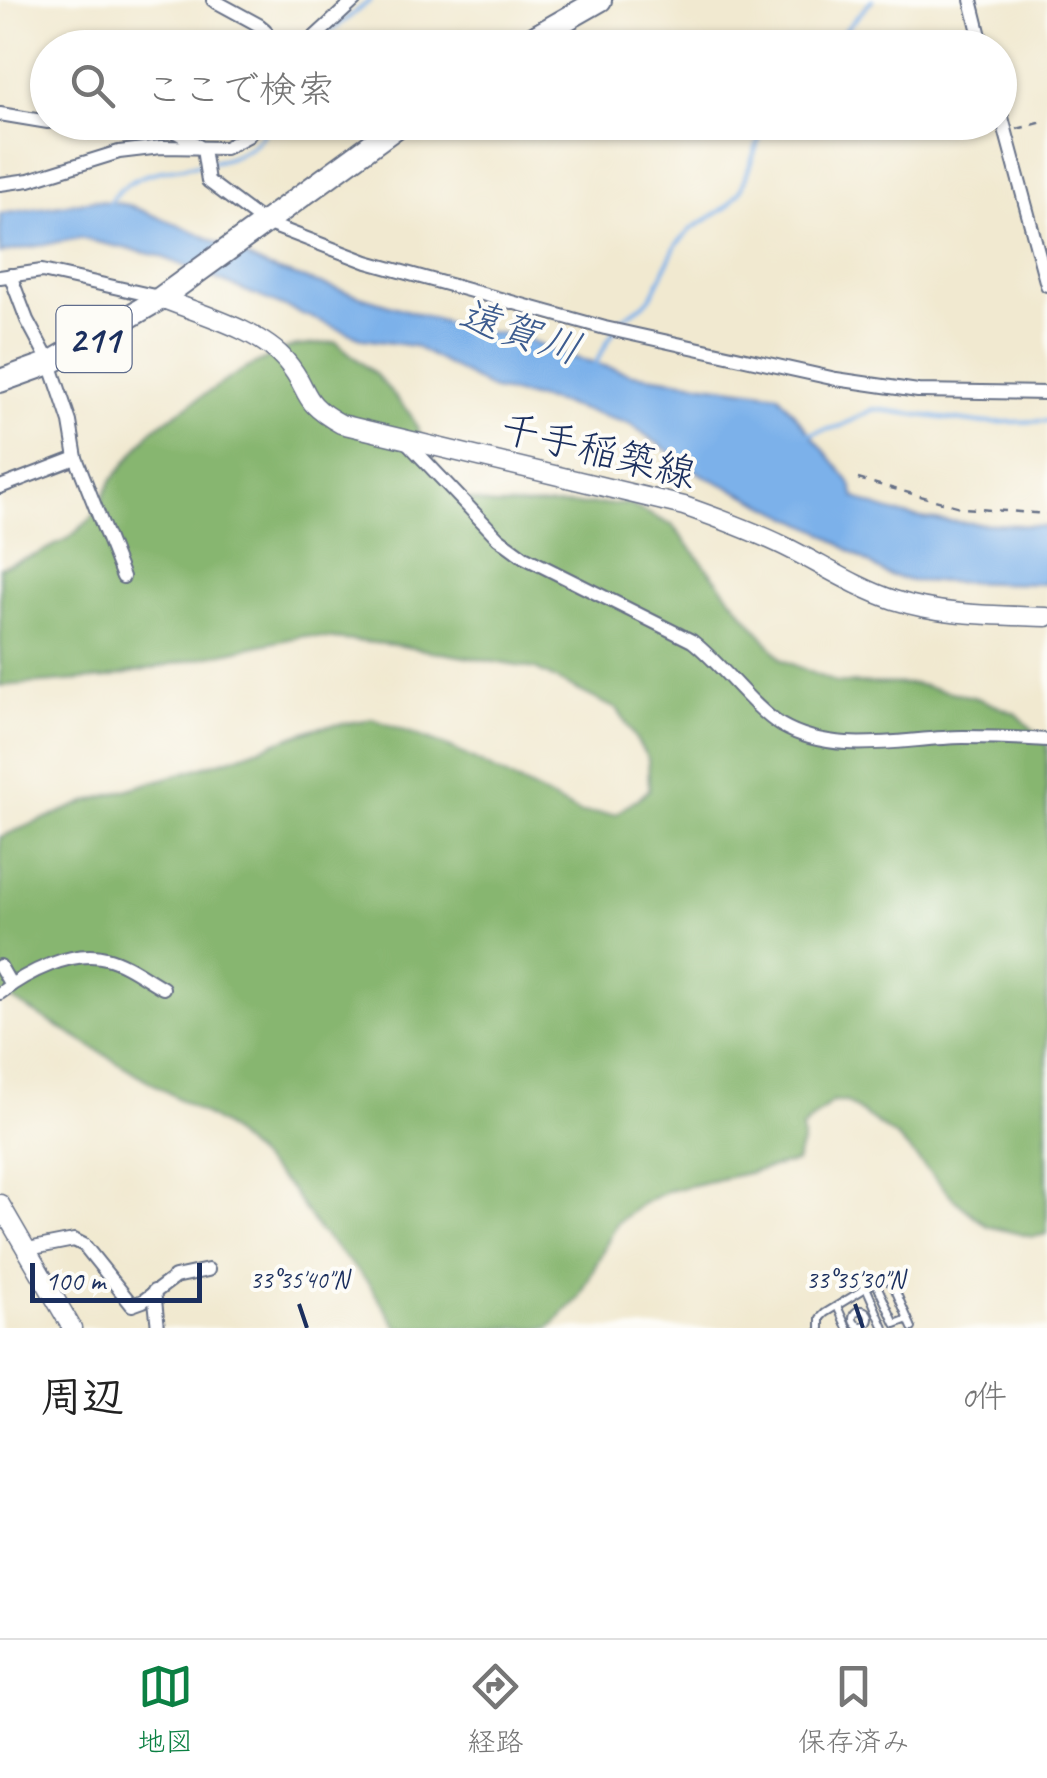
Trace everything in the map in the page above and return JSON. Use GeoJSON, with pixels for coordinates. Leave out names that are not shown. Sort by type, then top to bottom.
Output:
{"type":"FeatureCollection","features":[{"type":"Feature","properties":{"kind":"highway"},"geometry":{"type":"LineString","coordinates":[[548,30],[600,0]]}},
{"type":"Feature","properties":{"kind":"highway","name":"211"},"geometry":{"type":"LineString","coordinates":[[0,381],[50,364],[171,291],[379,140]]}},
{"type":"Feature","properties":{"kind":"main road","name":"千手稲築線"},"geometry":{"type":"LineString","coordinates":[[171,291],[266,344],[286,360],[308,402],[341,424],[701,512],[786,547],[852,583],[894,600],[944,613],[1047,616]]}},
{"type":"Feature","properties":{"kind":"main road"},"geometry":{"type":"LineString","coordinates":[[0,1204],[72,1328]]}},
{"type":"Feature","properties":{"kind":"street"},"geometry":{"type":"LineString","coordinates":[[213,0],[264,30]]}},
{"type":"Feature","properties":{"kind":"street"},"geometry":{"type":"LineString","coordinates":[[322,30],[355,0]]}},
{"type":"Feature","properties":{"kind":"street"},"geometry":{"type":"LineString","coordinates":[[970,0],[978,30]]}},
{"type":"Feature","properties":{"kind":"street"},"geometry":{"type":"LineString","coordinates":[[0,114],[30,119]]}},
{"type":"Feature","properties":{"kind":"street"},"geometry":{"type":"LineString","coordinates":[[190,140],[202,149],[208,181],[257,226],[433,282],[751,362],[918,390],[1047,393]]}},
{"type":"Feature","properties":{"kind":"street"},"geometry":{"type":"LineString","coordinates":[[0,184],[29,180],[119,152],[161,147],[225,148],[242,140]]}},
{"type":"Feature","properties":{"kind":"street"},"geometry":{"type":"LineString","coordinates":[[1008,140],[1047,285]]}},
{"type":"Feature","properties":{"kind":"street"},"geometry":{"type":"LineString","coordinates":[[123,577],[76,458],[70,422],[50,364],[5,276],[42,271],[171,291]]}},
{"type":"Feature","properties":{"kind":"street"},"geometry":{"type":"LineString","coordinates":[[403,438],[498,538],[524,557],[692,640],[779,724],[802,734],[865,744],[958,737],[1047,740]]}},
{"type":"Feature","properties":{"kind":"street"},"geometry":{"type":"LineString","coordinates":[[0,487],[76,458]]}},
{"type":"Feature","properties":{"kind":"street"},"geometry":{"type":"LineString","coordinates":[[0,966],[5,989],[58,964],[92,956],[119,962],[163,988]]}},
{"type":"Feature","properties":{"kind":"street"},"geometry":{"type":"LineString","coordinates":[[28,1249],[74,1240],[84,1245],[132,1305],[143,1302],[174,1277],[208,1270]]}},
{"type":"Feature","properties":{"kind":"street"},"geometry":{"type":"LineString","coordinates":[[154,1291],[158,1328]]}},
{"type":"Feature","properties":{"kind":"lane"},"geometry":{"type":"LineString","coordinates":[[820,1328],[820,1318],[884,1277],[890,1280],[912,1328]]}},
{"type":"Feature","properties":{"kind":"lane"},"geometry":{"type":"LineString","coordinates":[[875,1281],[895,1324],[908,1319]]}},
{"type":"Feature","properties":{"kind":"lane"},"geometry":{"type":"LineString","coordinates":[[866,1287],[884,1328]]}},
{"type":"Feature","properties":{"kind":"lane"},"geometry":{"type":"LineString","coordinates":[[850,1297],[857,1311],[868,1315],[863,1327],[874,1328]]}},
{"type":"Feature","properties":{"kind":"lane"},"geometry":{"type":"LineString","coordinates":[[836,1306],[847,1328]]}},
{"type":"Feature","properties":{"kind":"path"},"geometry":{"type":"LineString","coordinates":[[1017,129],[1047,120]]}},
{"type":"Feature","properties":{"kind":"path"},"geometry":{"type":"LineString","coordinates":[[858,480],[964,508],[1047,514]]}},
{"type":"Feature","properties":{"kind":"green space"},"geometry":{"type":"Polygon","coordinates":[[[336,342],[377,376],[410,414],[440,471],[466,499],[496,506],[628,504],[672,525],[782,660],[836,683],[915,684],[977,698],[1017,714],[1047,744],[1047,1234],[1033,1237],[987,1226],[956,1201],[898,1138],[846,1102],[832,1102],[802,1128],[803,1140],[796,1162],[667,1191],[617,1223],[579,1298],[549,1328],[398,1328],[367,1281],[317,1228],[290,1188],[224,1126],[0,992],[0,837],[86,802],[316,728],[373,719],[451,748],[580,813],[616,814],[649,790],[648,759],[618,710],[535,669],[395,645],[303,636],[107,678],[0,686],[0,567],[69,538],[92,518],[112,480],[154,428],[239,372],[291,347],[336,342]]]}},
{"type":"Feature","properties":{"kind":"water"},"geometry":{"type":"Polygon","coordinates":[[[95,200],[128,205],[269,268],[473,331],[518,335],[555,352],[632,374],[778,394],[850,482],[855,497],[899,514],[924,518],[1047,527],[1047,584],[911,581],[886,574],[818,530],[701,474],[630,424],[553,401],[494,390],[414,346],[364,339],[160,256],[79,238],[0,253],[0,214],[95,200]]]}},
{"type":"Feature","properties":{"kind":"waterway"},"geometry":{"type":"LineString","coordinates":[[333,30],[371,0]]}},
{"type":"Feature","properties":{"kind":"waterway"},"geometry":{"type":"LineString","coordinates":[[845,30],[872,0]]}},
{"type":"Feature","properties":{"kind":"waterway"},"geometry":{"type":"LineString","coordinates":[[109,204],[125,186],[145,176],[238,154],[257,140]]}},
{"type":"Feature","properties":{"kind":"waterway","name":"遠賀川"},"geometry":{"type":"LineString","coordinates":[[594,366],[620,320],[653,294],[676,245],[691,229],[727,207],[741,190],[759,140]]}},
{"type":"Feature","properties":{"kind":"waterway"},"geometry":{"type":"LineString","coordinates":[[808,434],[841,426],[874,409],[979,423],[1047,421]]}}]}
